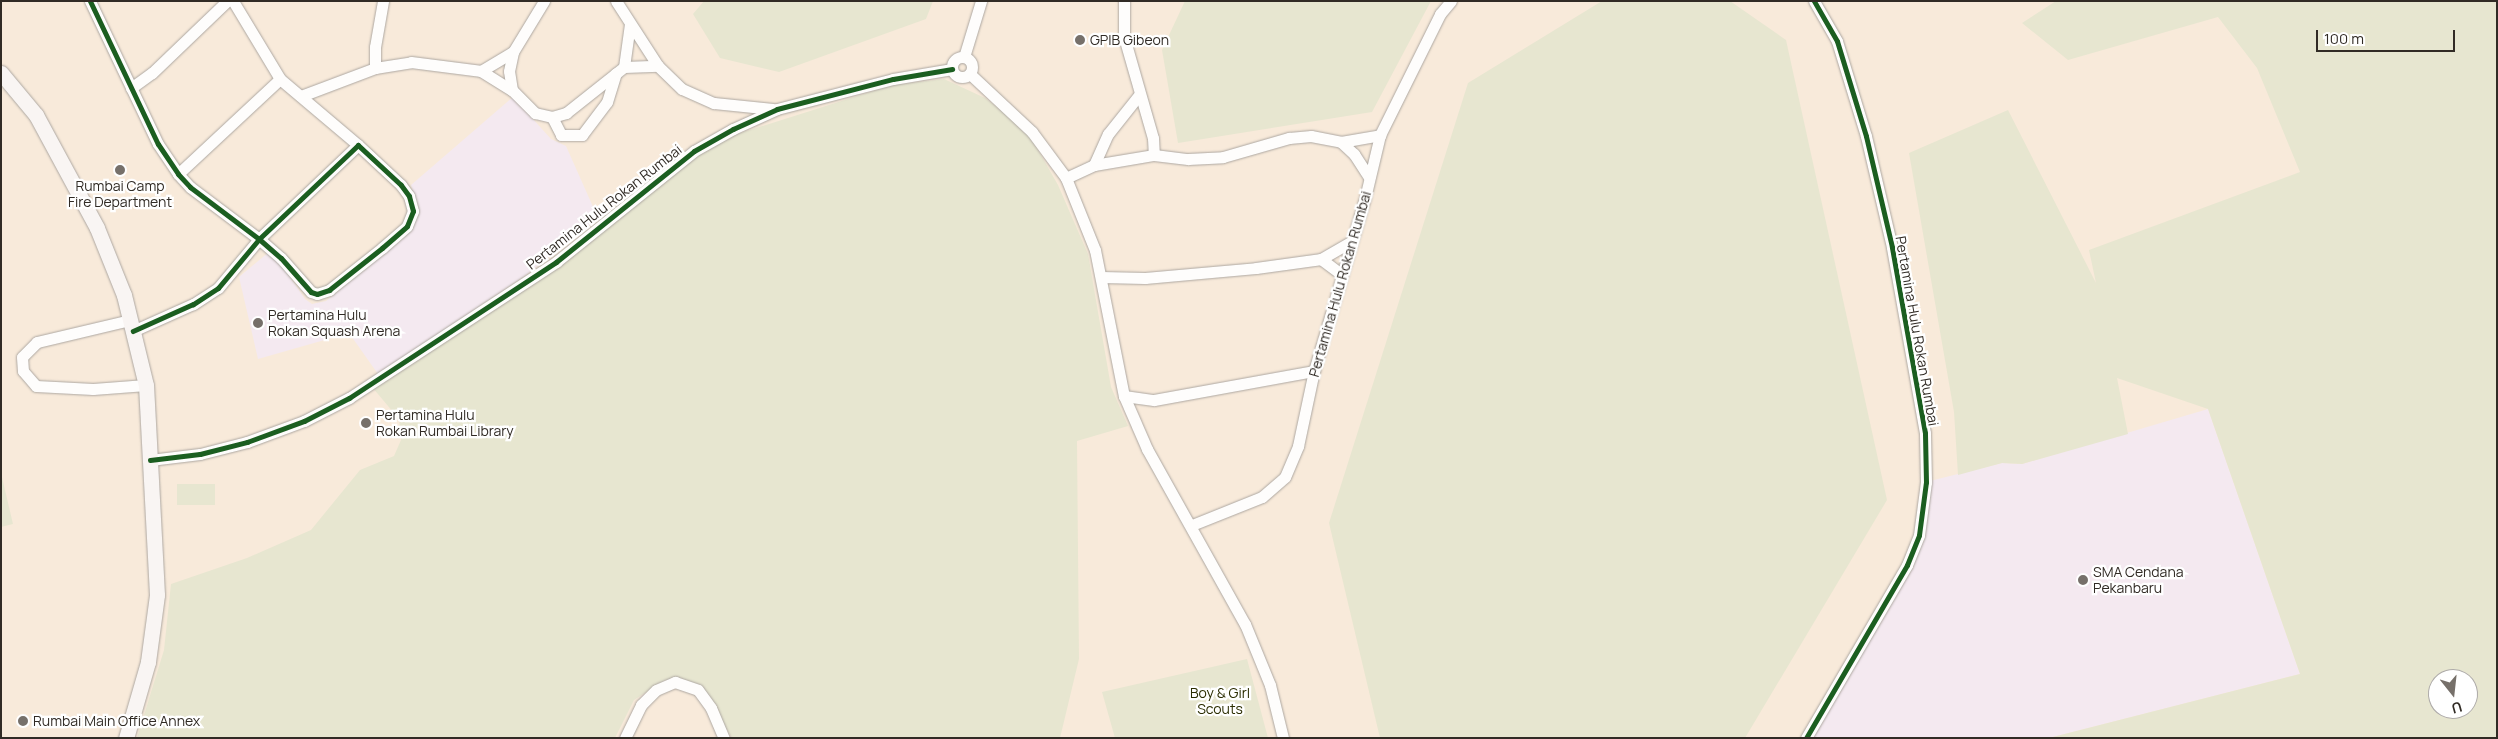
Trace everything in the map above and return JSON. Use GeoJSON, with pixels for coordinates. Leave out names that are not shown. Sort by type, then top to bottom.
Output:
{"type":"FeatureCollection","features":[{"type":"Feature","properties":{"kind":"street"},"geometry":{"type":"LineString","coordinates":[[131,88],[152,73],[227,1]]}},
{"type":"Feature","properties":{"kind":"street"},"geometry":{"type":"LineString","coordinates":[[94,3],[158,144],[178,174],[190,187],[259,239],[281,258],[311,292],[318,294],[335,285],[407,226],[413,211],[409,196],[393,176],[280,79],[233,1]]}},
{"type":"Feature","properties":{"kind":"street"},"geometry":{"type":"LineString","coordinates":[[375,68],[375,47],[383,1]]}},
{"type":"Feature","properties":{"kind":"street"},"geometry":{"type":"LineString","coordinates":[[512,90],[509,71],[513,52],[544,1]]}},
{"type":"Feature","properties":{"kind":"street"},"geometry":{"type":"LineString","coordinates":[[616,1],[658,66],[682,90],[714,102],[777,109]]}},
{"type":"Feature","properties":{"kind":"street"},"geometry":{"type":"LineString","coordinates":[[964,57],[981,1]]}},
{"type":"Feature","properties":{"kind":"street"},"geometry":{"type":"LineString","coordinates":[[1124,1],[1124,37],[1139,95],[1153,138],[1154,155]]}},
{"type":"Feature","properties":{"kind":"street","name":"Pertamina Hulu Rokan Rumbai"},"geometry":{"type":"LineString","coordinates":[[1192,525],[1262,497],[1285,477],[1298,446],[1314,372],[1350,242],[1361,215],[1380,135],[1440,14],[1451,1]]}},
{"type":"Feature","properties":{"kind":"street","name":"Pertamina Hulu Rokan Rumbai"},"geometry":{"type":"LineString","coordinates":[[1806,738],[1907,565],[1919,534],[1926,482],[1925,433],[1892,246],[1866,136],[1837,41],[1814,1]]}},
{"type":"Feature","properties":{"kind":"street"},"geometry":{"type":"LineString","coordinates":[[552,117],[561,135],[582,135],[607,102],[620,70],[630,24]]}},
{"type":"Feature","properties":{"kind":"street"},"geometry":{"type":"LineString","coordinates":[[481,71],[513,52]]}},
{"type":"Feature","properties":{"kind":"street"},"geometry":{"type":"LineString","coordinates":[[964,57],[955,60],[952,69],[960,77],[970,74]]}},
{"type":"Feature","properties":{"kind":"street"},"geometry":{"type":"LineString","coordinates":[[964,57],[972,64],[970,74]]}},
{"type":"Feature","properties":{"kind":"street"},"geometry":{"type":"LineString","coordinates":[[301,96],[375,68],[411,62],[481,71],[512,90],[535,113],[552,117],[566,113],[620,70],[658,66]]}},
{"type":"Feature","properties":{"kind":"street","name":"Pertamina Hulu Rokan Rumbai"},"geometry":{"type":"LineString","coordinates":[[156,460],[247,442],[304,421],[349,398],[556,262],[694,150],[777,109],[893,79],[952,69]]}},
{"type":"Feature","properties":{"kind":"street"},"geometry":{"type":"LineString","coordinates":[[1,74],[36,114],[81,194],[104,244],[132,326],[146,386],[156,460],[167,570],[164,613],[157,662],[135,738]]}},
{"type":"Feature","properties":{"kind":"street"},"geometry":{"type":"LineString","coordinates":[[970,74],[1032,132],[1066,178],[1083,215],[1101,277],[1124,396],[1147,449],[1192,525],[1258,653],[1283,738]]}},
{"type":"Feature","properties":{"kind":"street"},"geometry":{"type":"LineString","coordinates":[[178,174],[280,79]]}},
{"type":"Feature","properties":{"kind":"street"},"geometry":{"type":"LineString","coordinates":[[1094,165],[1108,134],[1139,95]]}},
{"type":"Feature","properties":{"kind":"street"},"geometry":{"type":"LineString","coordinates":[[1066,178],[1094,165],[1154,155],[1188,159],[1223,157],[1289,138],[1312,136],[1341,142],[1380,135]]}},
{"type":"Feature","properties":{"kind":"street"},"geometry":{"type":"LineString","coordinates":[[1341,142],[1354,154],[1369,177]]}},
{"type":"Feature","properties":{"kind":"street"},"geometry":{"type":"LineString","coordinates":[[146,386],[93,389],[36,386],[23,371],[22,356],[37,342],[132,326],[193,304],[218,288],[259,239],[358,145]]}},
{"type":"Feature","properties":{"kind":"street"},"geometry":{"type":"LineString","coordinates":[[1101,277],[1212,272],[1321,259],[1350,242]]}},
{"type":"Feature","properties":{"kind":"street"},"geometry":{"type":"LineString","coordinates":[[1321,259],[1342,275]]}},
{"type":"Feature","properties":{"kind":"street"},"geometry":{"type":"LineString","coordinates":[[1124,396],[1154,400],[1314,372]]}},
{"type":"Feature","properties":{"kind":"street"},"geometry":{"type":"LineString","coordinates":[[126,738],[148,662],[157,595],[156,460]]}},
{"type":"Feature","properties":{"kind":"street"},"geometry":{"type":"LineString","coordinates":[[625,738],[641,705],[656,690],[675,682],[698,690],[711,708],[724,738]]}},
{"type":"Feature","properties":{"kind":"shaded area"},"geometry":{"type":"Polygon","coordinates":[[[1,1],[2497,1],[2497,738],[1,738],[1,1]]]}},
{"type":"Feature","properties":{"kind":"shaded area"},"geometry":{"type":"Polygon","coordinates":[[[513,97],[551,139],[566,146],[598,218],[526,275],[378,374],[349,333],[258,359],[239,277],[269,252],[279,261],[305,299],[312,304],[326,301],[401,240],[418,210],[411,185],[513,97]]]}},
{"type":"Feature","properties":{"kind":"shaded area","name":"SMA Cendana Pekanbaru"},"geometry":{"type":"Polygon","coordinates":[[[2208,409],[2300,674],[2049,738],[1806,738],[1907,565],[1926,482],[2002,463],[2022,464],[2208,409]]]}},
{"type":"Feature","properties":{"kind":"green space"},"geometry":{"type":"Polygon","coordinates":[[[704,1],[933,1],[926,19],[779,72],[720,58],[693,14],[704,1]]]}},
{"type":"Feature","properties":{"kind":"green space"},"geometry":{"type":"Polygon","coordinates":[[[1185,1],[1431,1],[1372,112],[1178,143],[1162,50],[1185,1]]]}},
{"type":"Feature","properties":{"kind":"green space"},"geometry":{"type":"Polygon","coordinates":[[[1602,1],[1730,1],[1786,40],[1887,500],[1745,738],[1380,738],[1329,523],[1468,83],[1602,1]]]}},
{"type":"Feature","properties":{"kind":"green space"},"geometry":{"type":"Polygon","coordinates":[[[2056,1],[2497,1],[2497,738],[2049,738],[2300,674],[2208,409],[2117,378],[2128,434],[2022,464],[2002,463],[1958,475],[1954,412],[1909,153],[2008,110],[2096,283],[2089,250],[2300,172],[2257,68],[2218,17],[2068,60],[2022,23],[2056,1]]]}},
{"type":"Feature","properties":{"kind":"green space"},"geometry":{"type":"Polygon","coordinates":[[[944,79],[985,98],[1026,129],[1058,185],[1088,254],[1111,387],[1128,426],[1077,441],[1079,659],[1060,738],[732,738],[701,687],[665,680],[634,700],[615,738],[137,738],[164,650],[171,584],[247,558],[311,530],[360,470],[394,456],[401,440],[399,419],[372,387],[417,361],[693,157],[731,136],[892,85],[944,79]]]}},
{"type":"Feature","properties":{"kind":"green space"},"geometry":{"type":"Polygon","coordinates":[[[1,473],[13,524],[1,527],[1,473]]]}},
{"type":"Feature","properties":{"kind":"green space"},"geometry":{"type":"Polygon","coordinates":[[[177,484],[215,484],[215,505],[177,505],[177,484]]]}},
{"type":"Feature","properties":{"kind":"green space","name":"Boy & Girl Scouts"},"geometry":{"type":"Polygon","coordinates":[[[1247,659],[1268,738],[1115,738],[1102,692],[1247,659]]]}},
{"type":"Feature","properties":{"kind":"cycle path"},"geometry":{"type":"LineString","coordinates":[[90,1],[158,144],[178,174],[190,187],[259,239],[281,258],[311,292],[317,294],[329,290],[382,248],[407,226],[413,211],[409,196],[401,185],[358,145],[259,239],[218,288],[193,304],[133,331]]}},
{"type":"Feature","properties":{"kind":"cycle path"},"geometry":{"type":"LineString","coordinates":[[1806,738],[1907,565],[1919,535],[1926,482],[1925,433],[1892,247],[1866,136],[1837,41],[1814,1]]}},
{"type":"Feature","properties":{"kind":"cycle path"},"geometry":{"type":"LineString","coordinates":[[150,460],[200,454],[247,442],[304,421],[349,398],[556,262],[694,151],[733,129],[777,109],[893,79],[952,69]]}},
{"type":"Feature","properties":{"kind":"place","name":"GPIB Gibeon"},"geometry":{"type":"Point","coordinates":[1080,40]}},
{"type":"Feature","properties":{"kind":"place","name":"Rumbai Camp Fire Department"},"geometry":{"type":"Point","coordinates":[120,170]}},
{"type":"Feature","properties":{"kind":"place","name":"Pertamina Hulu Rokan Squash Arena"},"geometry":{"type":"Point","coordinates":[258,323]}},
{"type":"Feature","properties":{"kind":"place","name":"Pertamina Hulu Rokan Rumbai Library"},"geometry":{"type":"Point","coordinates":[366,423]}},
{"type":"Feature","properties":{"kind":"place","name":"SMA Cendana Pekanbaru"},"geometry":{"type":"Point","coordinates":[2083,580]}},
{"type":"Feature","properties":{"kind":"place","name":"Rumbai Main Office Annex"},"geometry":{"type":"Point","coordinates":[23,721]}}]}
